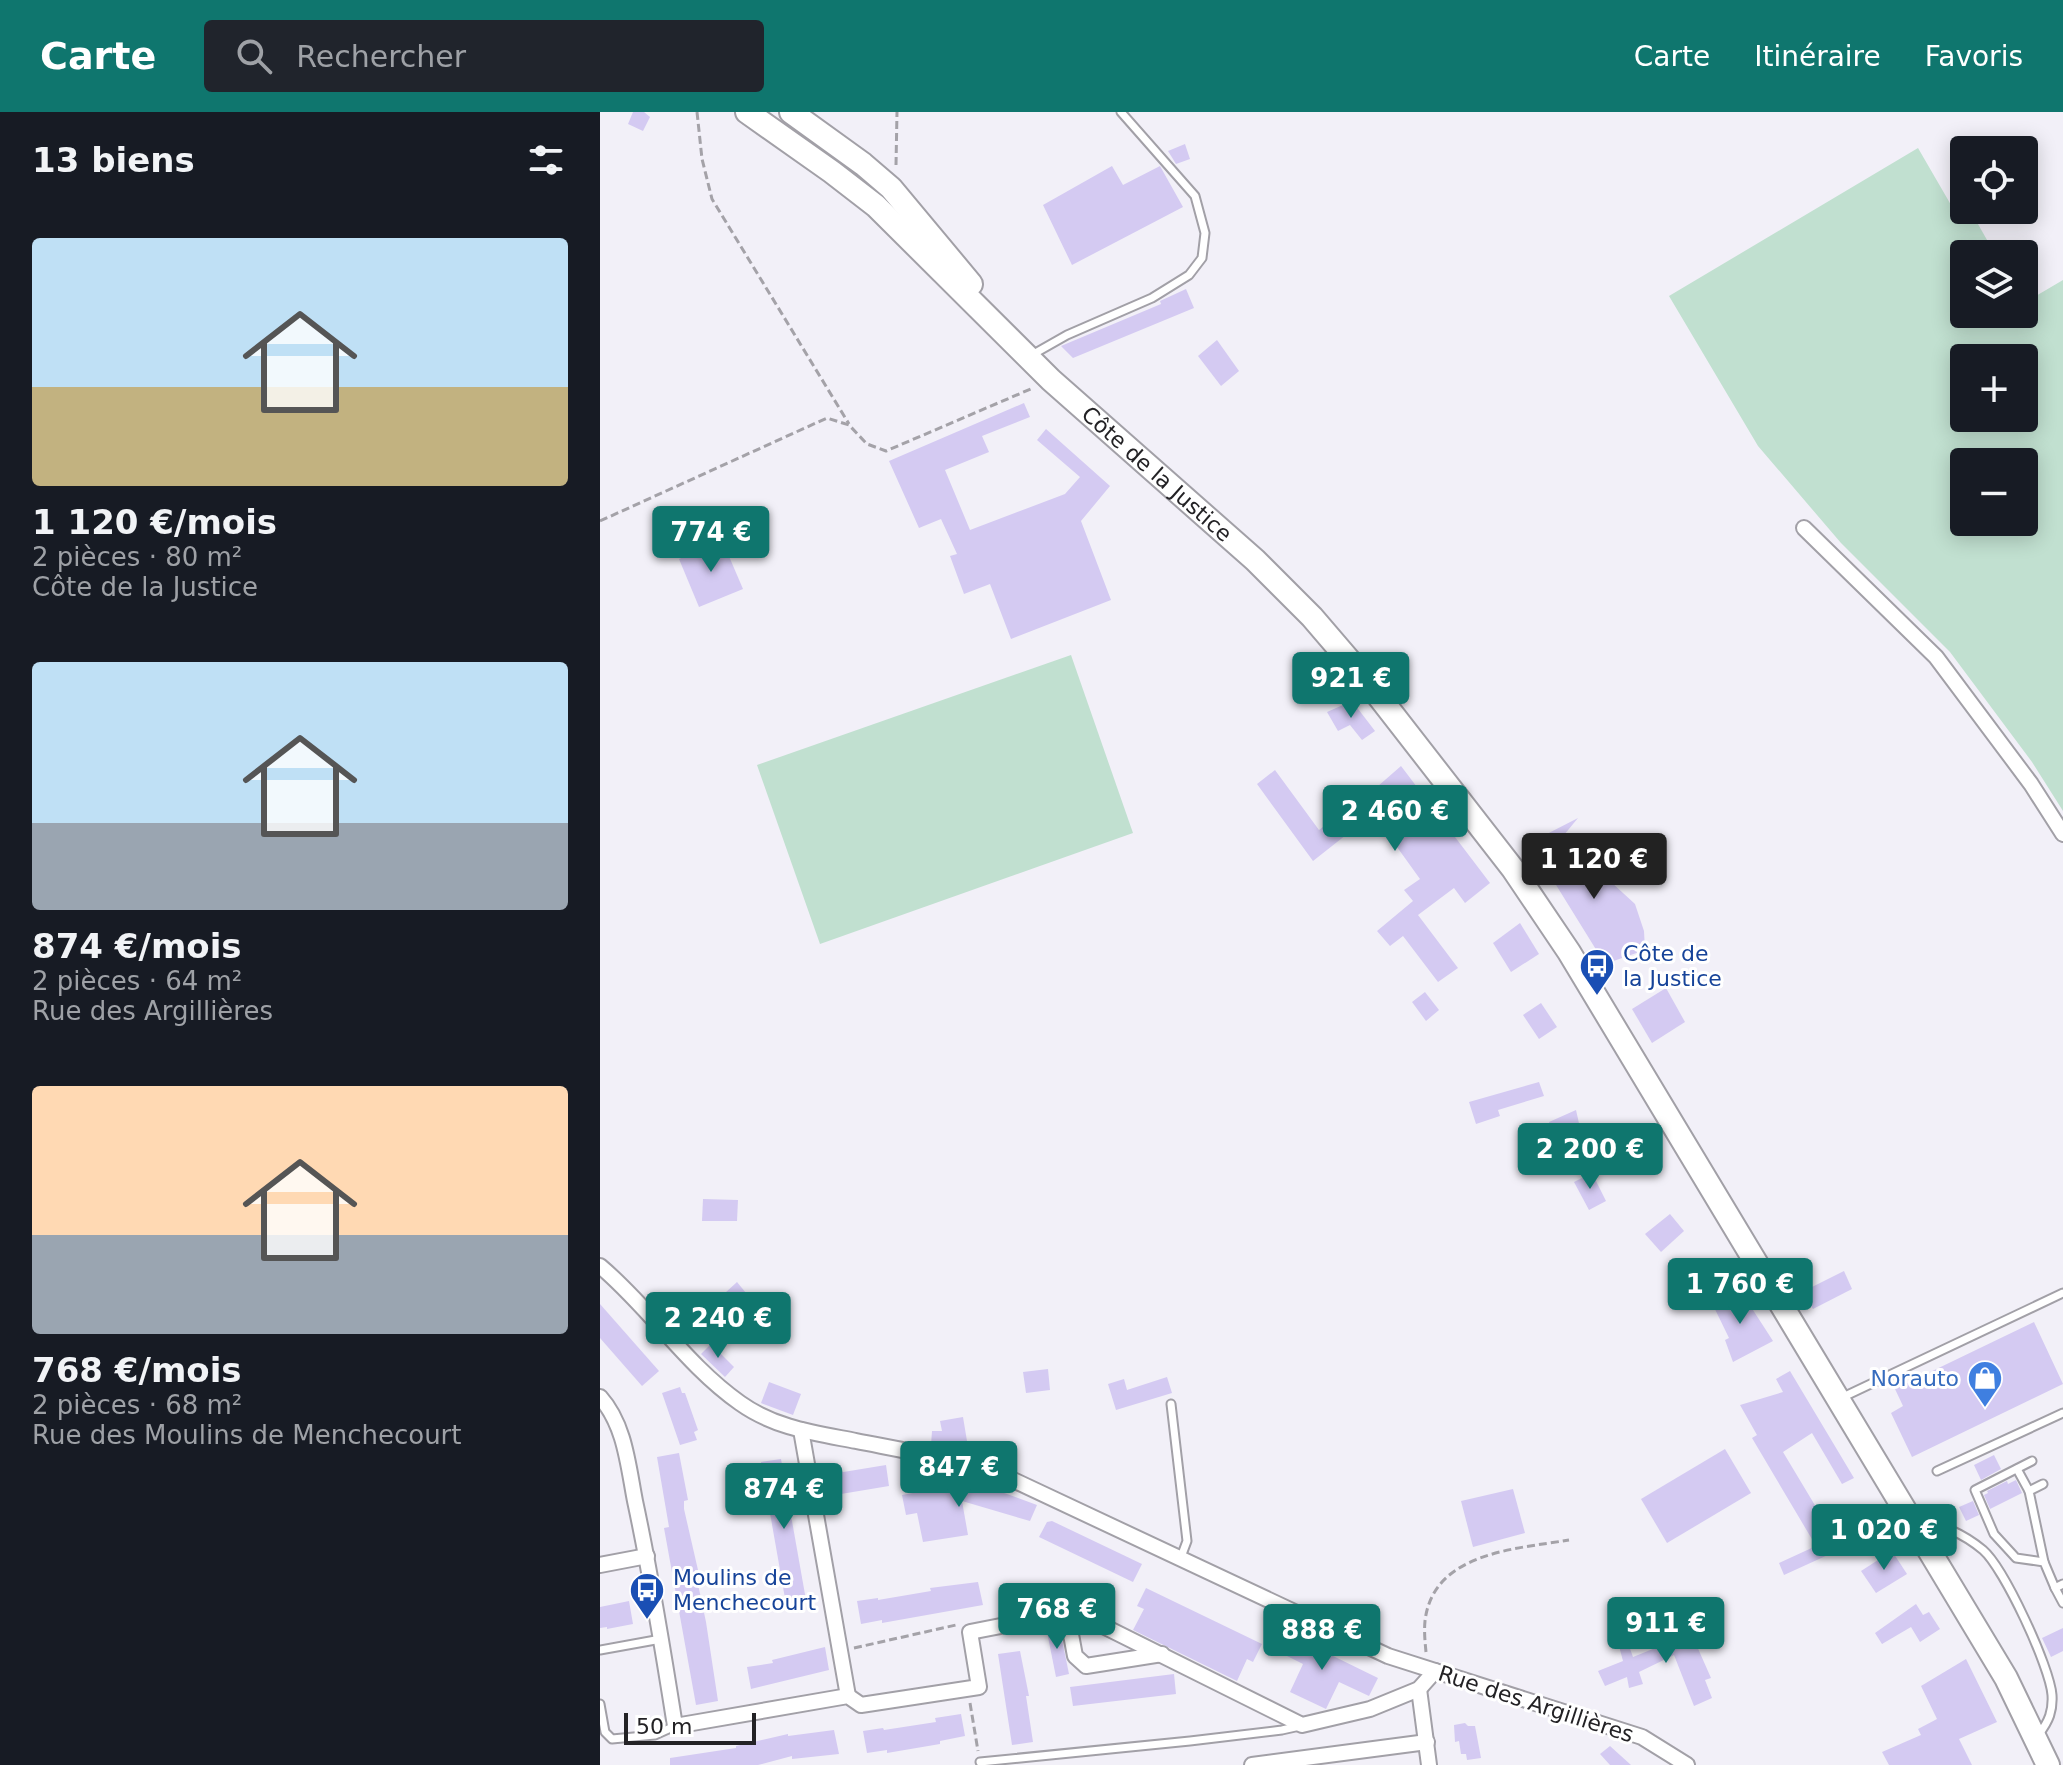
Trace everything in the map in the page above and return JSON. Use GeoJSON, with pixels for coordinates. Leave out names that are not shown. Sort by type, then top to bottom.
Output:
{"type":"FeatureCollection","features":[{"type":"Feature","properties":{"kind":"main road","name":"Côte de la Justice"},"geometry":{"type":"LineString","coordinates":[[747,112],[876,206],[1051,380],[1255,560],[1312,617],[1366,680],[1513,869],[1576,963],[2006,1678],[2048,1765]]}},
{"type":"Feature","properties":{"kind":"main road","name":"Côte de la Justice"},"geometry":{"type":"LineString","coordinates":[[791,112],[891,188],[961,271],[1024,353]]}},
{"type":"Feature","properties":{"kind":"street"},"geometry":{"type":"LineString","coordinates":[[1804,528],[1936,657],[2031,784],[2063,834]]}},
{"type":"Feature","properties":{"kind":"street","name":"Rue des Argillières"},"geometry":{"type":"LineString","coordinates":[[600,1266],[624,1286],[677,1347],[719,1387],[777,1424],[961,1461],[994,1471],[1388,1656],[1642,1737],[1687,1765]]}},
{"type":"Feature","properties":{"kind":"street"},"geometry":{"type":"LineString","coordinates":[[600,1397],[609,1407],[619,1428],[647,1556],[675,1726],[848,1696]]}},
{"type":"Feature","properties":{"kind":"street"},"geometry":{"type":"LineString","coordinates":[[801,1430],[848,1696],[861,1705],[979,1687],[970,1632],[1067,1613],[1079,1614],[1163,1654],[1302,1725],[1370,1709],[1419,1689],[1430,1670]]}},
{"type":"Feature","properties":{"kind":"street"},"geometry":{"type":"LineString","coordinates":[[600,1565],[647,1556]]}},
{"type":"Feature","properties":{"kind":"street"},"geometry":{"type":"LineString","coordinates":[[1067,1613],[1075,1656],[1086,1666],[1163,1654]]}},
{"type":"Feature","properties":{"kind":"street"},"geometry":{"type":"LineString","coordinates":[[1419,1689],[1429,1765]]}},
{"type":"Feature","properties":{"kind":"street"},"geometry":{"type":"LineString","coordinates":[[1252,1765],[1427,1742]]}},
{"type":"Feature","properties":{"kind":"lane"},"geometry":{"type":"LineString","coordinates":[[1024,353],[1152,298],[1189,275],[1202,258],[1205,233],[1195,196],[1121,112]]}},
{"type":"Feature","properties":{"kind":"lane"},"geometry":{"type":"LineString","coordinates":[[1839,1399],[2063,1293]]}},
{"type":"Feature","properties":{"kind":"lane"},"geometry":{"type":"LineString","coordinates":[[1171,1404],[1187,1541],[1181,1557]]}},
{"type":"Feature","properties":{"kind":"lane"},"geometry":{"type":"LineString","coordinates":[[1937,1471],[2063,1413]]}},
{"type":"Feature","properties":{"kind":"lane"},"geometry":{"type":"LineString","coordinates":[[2032,1461],[1975,1490],[1994,1534],[2016,1558],[2044,1562]]}},
{"type":"Feature","properties":{"kind":"lane"},"geometry":{"type":"LineString","coordinates":[[2017,1469],[2029,1491],[2044,1562],[2059,1586],[2063,1603]]}},
{"type":"Feature","properties":{"kind":"lane"},"geometry":{"type":"LineString","coordinates":[[2029,1491],[2043,1484]]}},
{"type":"Feature","properties":{"kind":"lane"},"geometry":{"type":"LineString","coordinates":[[1914,1522],[1935,1523],[1976,1545],[1997,1566],[2048,1673],[2052,1695],[2051,1717],[2036,1740]]}},
{"type":"Feature","properties":{"kind":"lane"},"geometry":{"type":"LineString","coordinates":[[600,1650],[661,1639]]}},
{"type":"Feature","properties":{"kind":"lane"},"geometry":{"type":"LineString","coordinates":[[600,1704],[605,1732],[612,1739],[655,1735],[675,1726]]}},
{"type":"Feature","properties":{"kind":"lane"},"geometry":{"type":"LineString","coordinates":[[980,1762],[1190,1741],[1302,1725]]}},
{"type":"Feature","properties":{"kind":"path"},"geometry":{"type":"LineString","coordinates":[[697,112],[702,159],[712,199],[849,425],[867,444],[886,451],[1051,380]]}},
{"type":"Feature","properties":{"kind":"path"},"geometry":{"type":"LineString","coordinates":[[891,188],[897,158],[897,112]]}},
{"type":"Feature","properties":{"kind":"path"},"geometry":{"type":"LineString","coordinates":[[600,521],[827,418],[849,425]]}},
{"type":"Feature","properties":{"kind":"path"},"geometry":{"type":"LineString","coordinates":[[1430,1670],[1425,1620],[1433,1598],[1448,1577],[1458,1568],[1487,1554],[1569,1540]]}},
{"type":"Feature","properties":{"kind":"path"},"geometry":{"type":"LineString","coordinates":[[839,1651],[960,1624],[970,1632]]}},
{"type":"Feature","properties":{"kind":"path"},"geometry":{"type":"LineString","coordinates":[[967,1689],[980,1762]]}},
{"type":"Feature","properties":{"kind":"green space"},"geometry":{"type":"Polygon","coordinates":[[[1918,148],[1950,203],[1950,224],[1978,224],[1987,240],[1950,240],[1950,328],[2038,328],[2038,295],[2063,280],[2063,811],[2032,762],[1950,652],[1841,543],[1758,446],[1669,296],[1918,148]]]}},
{"type":"Feature","properties":{"kind":"green space"},"geometry":{"type":"Polygon","coordinates":[[[1071,655],[1133,833],[820,944],[757,765],[1071,655]]]}},
{"type":"Feature","properties":{"kind":"building"},"geometry":{"type":"Polygon","coordinates":[[[633,112],[644,112],[650,117],[643,131],[628,124],[633,112]]]}},
{"type":"Feature","properties":{"kind":"building"},"geometry":{"type":"Polygon","coordinates":[[[1185,144],[1190,159],[1176,164],[1168,151],[1185,144]]]}},
{"type":"Feature","properties":{"kind":"building"},"geometry":{"type":"Polygon","coordinates":[[[1112,166],[1123,185],[1160,166],[1183,207],[1072,265],[1043,205],[1112,166]]]}},
{"type":"Feature","properties":{"kind":"building"},"geometry":{"type":"Polygon","coordinates":[[[1186,289],[1194,308],[1073,358],[1061,346],[1161,304],[1160,301],[1186,289]]]}},
{"type":"Feature","properties":{"kind":"building"},"geometry":{"type":"Polygon","coordinates":[[[1217,340],[1239,371],[1221,386],[1198,356],[1217,340]]]}},
{"type":"Feature","properties":{"kind":"building"},"geometry":{"type":"Polygon","coordinates":[[[1024,403],[1030,417],[982,436],[989,452],[945,470],[970,530],[1065,494],[1080,477],[1037,440],[1046,429],[1110,486],[1081,521],[1111,600],[1011,639],[990,584],[964,594],[950,556],[957,554],[941,519],[919,528],[889,461],[1024,403]]]}},
{"type":"Feature","properties":{"kind":"building"},"geometry":{"type":"Polygon","coordinates":[[[722,540],[743,589],[699,607],[679,559],[722,540]]]}},
{"type":"Feature","properties":{"kind":"building"},"geometry":{"type":"Polygon","coordinates":[[[1352,701],[1375,731],[1362,740],[1350,725],[1338,731],[1327,712],[1352,701]]]}},
{"type":"Feature","properties":{"kind":"building"},"geometry":{"type":"Polygon","coordinates":[[[1401,766],[1490,883],[1465,903],[1454,888],[1418,915],[1458,968],[1438,982],[1403,936],[1390,946],[1377,931],[1413,901],[1404,890],[1420,879],[1384,829],[1376,835],[1365,820],[1313,861],[1257,784],[1275,770],[1319,830],[1352,804],[1354,807],[1401,766]]]}},
{"type":"Feature","properties":{"kind":"building"},"geometry":{"type":"Polygon","coordinates":[[[1578,818],[1559,841],[1588,864],[1584,869],[1611,882],[1635,904],[1644,931],[1645,950],[1605,964],[1548,872],[1554,868],[1538,853],[1543,847],[1539,838],[1578,818]]]}},
{"type":"Feature","properties":{"kind":"building"},"geometry":{"type":"Polygon","coordinates":[[[1520,923],[1539,954],[1511,972],[1493,943],[1520,923]]]}},
{"type":"Feature","properties":{"kind":"building"},"geometry":{"type":"Polygon","coordinates":[[[1666,988],[1685,1022],[1652,1043],[1632,1009],[1666,988]]]}},
{"type":"Feature","properties":{"kind":"building"},"geometry":{"type":"Polygon","coordinates":[[[1425,992],[1439,1010],[1426,1021],[1412,1002],[1425,992]]]}},
{"type":"Feature","properties":{"kind":"building"},"geometry":{"type":"Polygon","coordinates":[[[1541,1003],[1557,1027],[1539,1039],[1523,1015],[1541,1003]]]}},
{"type":"Feature","properties":{"kind":"building"},"geometry":{"type":"Polygon","coordinates":[[[1539,1082],[1544,1096],[1498,1110],[1500,1116],[1476,1124],[1469,1102],[1539,1082]]]}},
{"type":"Feature","properties":{"kind":"building"},"geometry":{"type":"Polygon","coordinates":[[[1576,1110],[1585,1150],[1564,1156],[1563,1152],[1557,1153],[1549,1122],[1576,1110]]]}},
{"type":"Feature","properties":{"kind":"building"},"geometry":{"type":"Polygon","coordinates":[[[1592,1173],[1606,1201],[1589,1210],[1574,1182],[1592,1173]]]}},
{"type":"Feature","properties":{"kind":"building"},"geometry":{"type":"Polygon","coordinates":[[[703,1199],[738,1200],[737,1221],[702,1221],[703,1199]]]}},
{"type":"Feature","properties":{"kind":"building"},"geometry":{"type":"Polygon","coordinates":[[[1670,1214],[1684,1231],[1661,1252],[1645,1234],[1670,1214]]]}},
{"type":"Feature","properties":{"kind":"building"},"geometry":{"type":"Polygon","coordinates":[[[1844,1271],[1852,1289],[1813,1309],[1802,1292],[1844,1271]]]}},
{"type":"Feature","properties":{"kind":"building"},"geometry":{"type":"Polygon","coordinates":[[[737,1282],[777,1331],[764,1342],[725,1293],[737,1282]]]}},
{"type":"Feature","properties":{"kind":"building"},"geometry":{"type":"Polygon","coordinates":[[[1723,1292],[1728,1300],[1742,1293],[1773,1341],[1733,1362],[1725,1340],[1729,1338],[1710,1299],[1723,1292]]]}},
{"type":"Feature","properties":{"kind":"building"},"geometry":{"type":"Polygon","coordinates":[[[600,1304],[659,1371],[642,1386],[600,1338],[600,1304]]]}},
{"type":"Feature","properties":{"kind":"building"},"geometry":{"type":"Polygon","coordinates":[[[2034,1322],[2063,1384],[1912,1457],[1891,1413],[1903,1406],[1895,1389],[2034,1322]]]}},
{"type":"Feature","properties":{"kind":"building"},"geometry":{"type":"Polygon","coordinates":[[[711,1344],[734,1367],[725,1377],[701,1354],[711,1344]]]}},
{"type":"Feature","properties":{"kind":"building"},"geometry":{"type":"Polygon","coordinates":[[[1048,1369],[1050,1390],[1026,1393],[1023,1372],[1048,1369]]]}},
{"type":"Feature","properties":{"kind":"building"},"geometry":{"type":"Polygon","coordinates":[[[1790,1371],[1854,1478],[1842,1484],[1812,1433],[1783,1452],[1834,1537],[1847,1532],[1852,1544],[1784,1575],[1779,1563],[1816,1546],[1752,1438],[1757,1435],[1740,1405],[1783,1392],[1776,1379],[1790,1371]]]}},
{"type":"Feature","properties":{"kind":"building"},"geometry":{"type":"Polygon","coordinates":[[[1167,1377],[1172,1393],[1116,1410],[1108,1384],[1124,1379],[1127,1390],[1167,1377]]]}},
{"type":"Feature","properties":{"kind":"building"},"geometry":{"type":"Polygon","coordinates":[[[769,1382],[801,1394],[793,1415],[761,1403],[769,1382]]]}},
{"type":"Feature","properties":{"kind":"building"},"geometry":{"type":"Polygon","coordinates":[[[680,1387],[698,1430],[694,1432],[697,1440],[680,1445],[662,1393],[680,1387]]]}},
{"type":"Feature","properties":{"kind":"building"},"geometry":{"type":"Polygon","coordinates":[[[963,1417],[969,1453],[931,1445],[932,1431],[942,1431],[940,1421],[963,1417]]]}},
{"type":"Feature","properties":{"kind":"building"},"geometry":{"type":"Polygon","coordinates":[[[1725,1449],[1751,1493],[1667,1543],[1641,1499],[1725,1449]]]}},
{"type":"Feature","properties":{"kind":"building"},"geometry":{"type":"Polygon","coordinates":[[[679,1453],[688,1500],[684,1501],[684,1509],[698,1570],[695,1570],[718,1701],[696,1705],[664,1528],[669,1527],[657,1457],[679,1453]]]}},
{"type":"Feature","properties":{"kind":"building"},"geometry":{"type":"Polygon","coordinates":[[[1994,1455],[2001,1469],[1981,1480],[1974,1465],[1994,1455]]]}},
{"type":"Feature","properties":{"kind":"building"},"geometry":{"type":"Polygon","coordinates":[[[781,1459],[806,1600],[786,1604],[761,1462],[781,1459]]]}},
{"type":"Feature","properties":{"kind":"building"},"geometry":{"type":"Polygon","coordinates":[[[886,1465],[889,1486],[823,1497],[819,1476],[886,1465]]]}},
{"type":"Feature","properties":{"kind":"building"},"geometry":{"type":"Polygon","coordinates":[[[2016,1480],[2022,1493],[1990,1509],[1984,1495],[1987,1491],[2016,1480]]]}},
{"type":"Feature","properties":{"kind":"building"},"geometry":{"type":"Polygon","coordinates":[[[970,1482],[971,1486],[996,1490],[1037,1505],[1030,1521],[962,1501],[968,1535],[923,1542],[917,1513],[906,1515],[902,1495],[970,1482]]]}},
{"type":"Feature","properties":{"kind":"building"},"geometry":{"type":"Polygon","coordinates":[[[1513,1489],[1525,1533],[1473,1547],[1461,1501],[1513,1489]]]}},
{"type":"Feature","properties":{"kind":"building"},"geometry":{"type":"Polygon","coordinates":[[[1973,1501],[1979,1515],[1966,1521],[1959,1507],[1973,1501]]]}},
{"type":"Feature","properties":{"kind":"building"},"geometry":{"type":"Polygon","coordinates":[[[1052,1521],[1142,1564],[1133,1582],[1039,1537],[1047,1522],[1052,1521]]]}},
{"type":"Feature","properties":{"kind":"building"},"geometry":{"type":"Polygon","coordinates":[[[1892,1551],[1907,1574],[1876,1593],[1861,1571],[1892,1551]]]}},
{"type":"Feature","properties":{"kind":"building"},"geometry":{"type":"Polygon","coordinates":[[[978,1582],[983,1605],[861,1624],[857,1601],[978,1582]]]}},
{"type":"Feature","properties":{"kind":"building"},"geometry":{"type":"Polygon","coordinates":[[[1146,1588],[1262,1644],[1253,1662],[1247,1659],[1237,1681],[1133,1630],[1144,1609],[1137,1606],[1146,1588]]]}},
{"type":"Feature","properties":{"kind":"building"},"geometry":{"type":"Polygon","coordinates":[[[629,1601],[633,1624],[600,1628],[600,1607],[629,1601]]]}},
{"type":"Feature","properties":{"kind":"building"},"geometry":{"type":"Polygon","coordinates":[[[1916,1604],[1923,1615],[1929,1612],[1940,1629],[1920,1642],[1911,1627],[1882,1644],[1875,1633],[1916,1604]]]}},
{"type":"Feature","properties":{"kind":"building"},"geometry":{"type":"Polygon","coordinates":[[[1059,1625],[1069,1674],[1056,1677],[1046,1627],[1059,1625]]]}},
{"type":"Feature","properties":{"kind":"building"},"geometry":{"type":"Polygon","coordinates":[[[1705,1628],[1709,1638],[1696,1644],[1711,1678],[1705,1680],[1712,1698],[1694,1706],[1674,1655],[1639,1672],[1643,1684],[1629,1688],[1627,1677],[1605,1686],[1598,1671],[1623,1661],[1619,1646],[1628,1643],[1633,1657],[1705,1628]]]}},
{"type":"Feature","properties":{"kind":"building"},"geometry":{"type":"Polygon","coordinates":[[[2063,1628],[2063,1651],[2051,1657],[2042,1638],[2063,1628]]]}},
{"type":"Feature","properties":{"kind":"building"},"geometry":{"type":"Polygon","coordinates":[[[1284,1632],[1378,1678],[1369,1696],[1339,1682],[1326,1709],[1290,1692],[1303,1664],[1275,1650],[1284,1632]]]}},
{"type":"Feature","properties":{"kind":"building"},"geometry":{"type":"Polygon","coordinates":[[[825,1647],[829,1670],[751,1689],[747,1667],[773,1663],[772,1660],[825,1647]]]}},
{"type":"Feature","properties":{"kind":"building"},"geometry":{"type":"Polygon","coordinates":[[[1020,1651],[1029,1696],[1026,1696],[1033,1742],[1012,1745],[998,1654],[1020,1651]]]}},
{"type":"Feature","properties":{"kind":"building"},"geometry":{"type":"Polygon","coordinates":[[[1966,1659],[1997,1722],[1959,1739],[1972,1765],[1889,1765],[1882,1752],[1921,1735],[1918,1729],[1937,1719],[1921,1686],[1966,1659]]]}},
{"type":"Feature","properties":{"kind":"building"},"geometry":{"type":"Polygon","coordinates":[[[1174,1674],[1176,1694],[1073,1706],[1070,1687],[1174,1674]]]}},
{"type":"Feature","properties":{"kind":"building"},"geometry":{"type":"Polygon","coordinates":[[[961,1714],[965,1736],[940,1741],[940,1744],[887,1753],[887,1750],[867,1753],[863,1731],[936,1722],[935,1718],[961,1714]]]}},
{"type":"Feature","properties":{"kind":"building"},"geometry":{"type":"Polygon","coordinates":[[[1465,1723],[1475,1726],[1481,1758],[1467,1760],[1466,1754],[1461,1754],[1459,1741],[1455,1742],[1454,1725],[1465,1723]]]}},
{"type":"Feature","properties":{"kind":"building"},"geometry":{"type":"Polygon","coordinates":[[[834,1730],[839,1754],[792,1759],[792,1756],[758,1765],[670,1765],[670,1758],[736,1748],[788,1734],[834,1730]]]}},
{"type":"Feature","properties":{"kind":"building"},"geometry":{"type":"Polygon","coordinates":[[[1610,1746],[1631,1765],[1610,1765],[1600,1754],[1610,1746]]]}},
{"type":"Feature","properties":{"kind":"place","name":"Côte de la Justice"},"geometry":{"type":"Point","coordinates":[1597,997]}},
{"type":"Feature","properties":{"kind":"place","name":"Norauto"},"geometry":{"type":"Point","coordinates":[1985,1409]}},
{"type":"Feature","properties":{"kind":"place","name":"Moulins de Menchecourt"},"geometry":{"type":"Point","coordinates":[647,1621]}}]}
